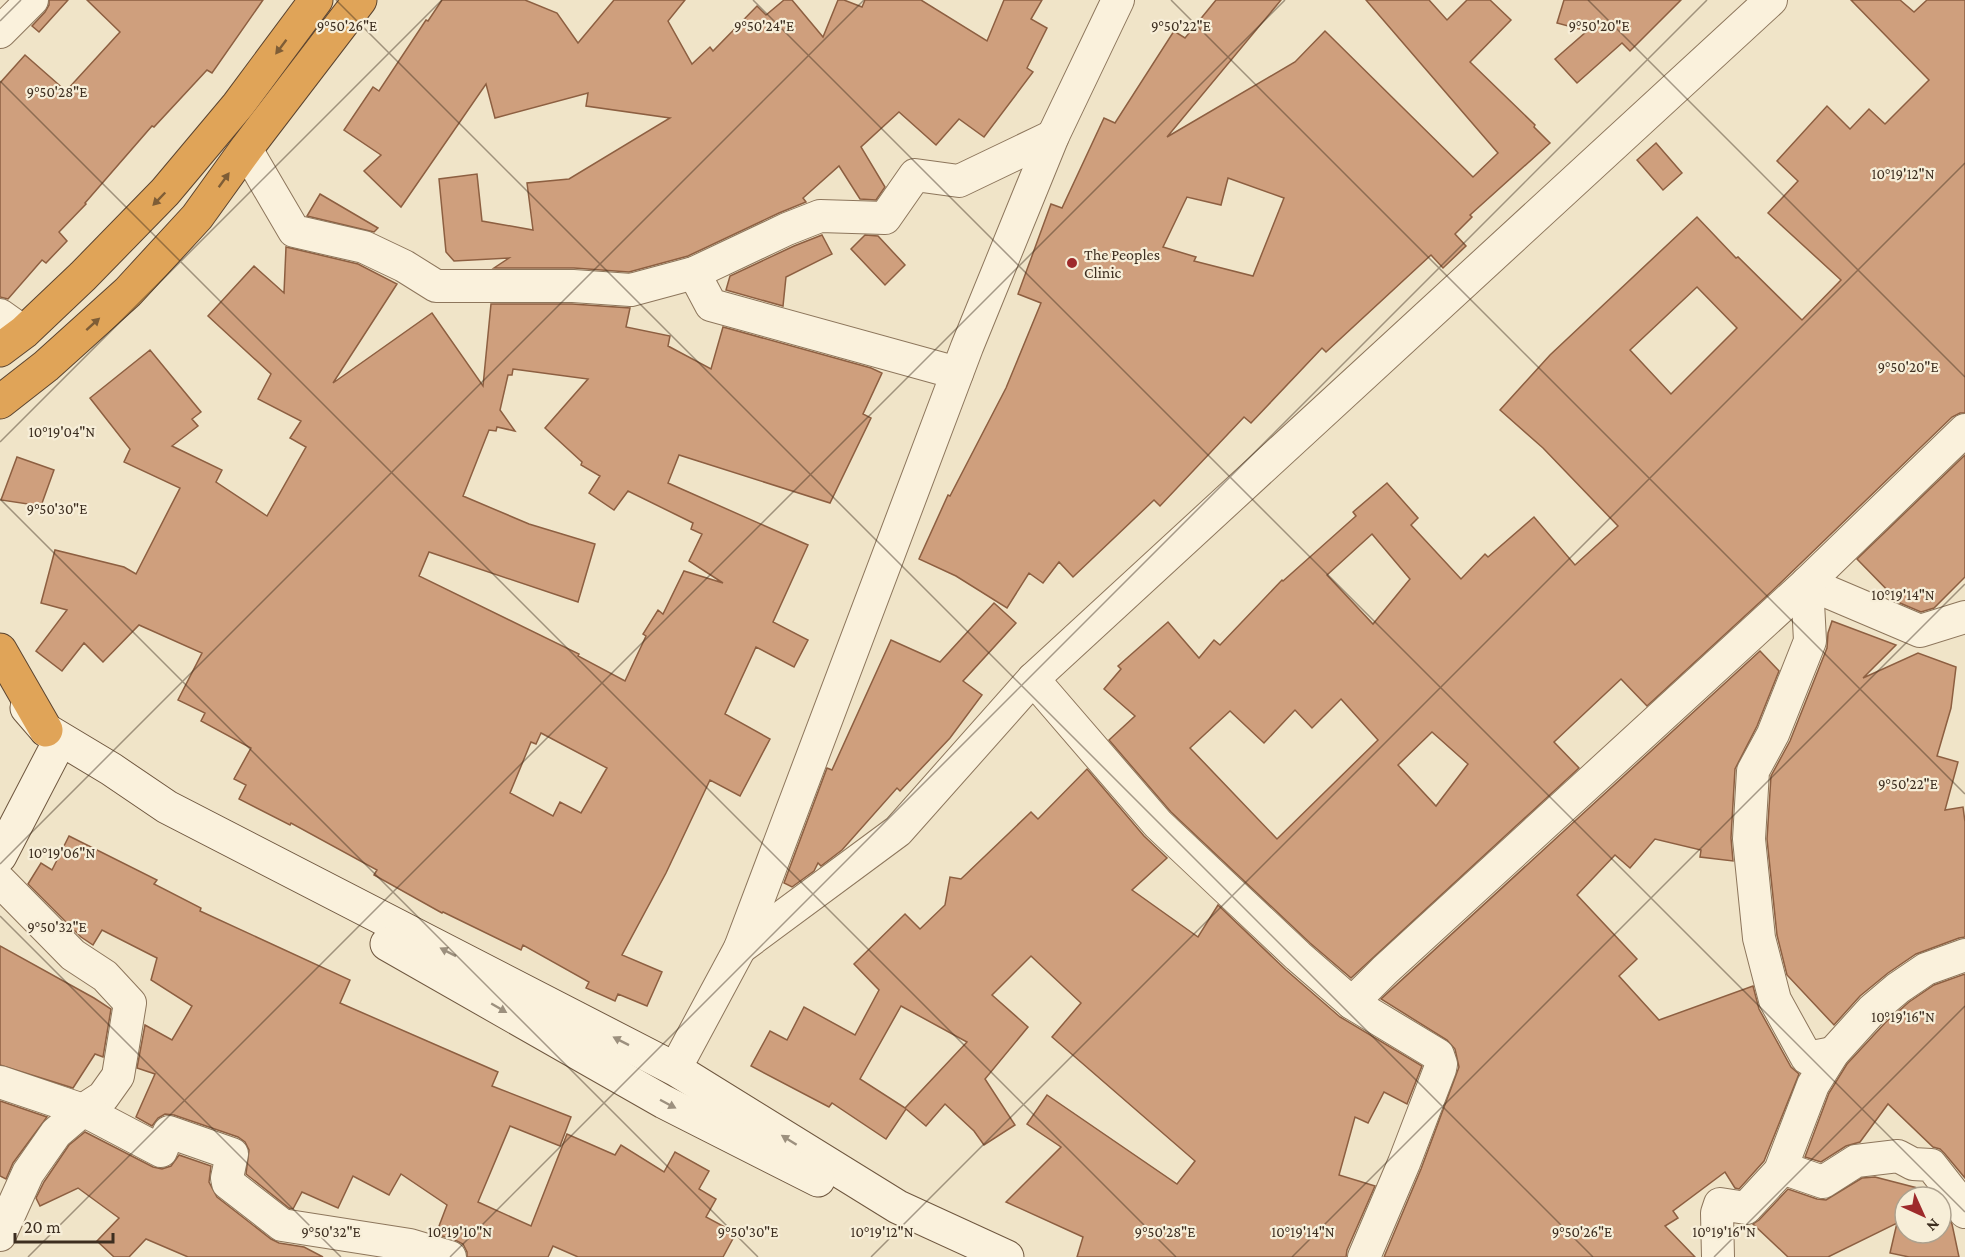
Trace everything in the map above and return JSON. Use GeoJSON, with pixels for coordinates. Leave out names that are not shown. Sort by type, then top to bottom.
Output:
{"type":"FeatureCollection","features":[{"type":"Feature","properties":{"kind":"highway"},"geometry":{"type":"LineString","coordinates":[[8,332],[83,276],[165,192],[238,105],[316,0]]}},
{"type":"Feature","properties":{"kind":"highway"},"geometry":{"type":"LineString","coordinates":[[0,402],[46,366],[128,292],[197,217],[360,0]]}},
{"type":"Feature","properties":{"kind":"highway"},"geometry":{"type":"LineString","coordinates":[[0,422],[35,388],[69,345]]}},
{"type":"Feature","properties":{"kind":"highway"},"geometry":{"type":"LineString","coordinates":[[0,650],[50,741]]}},
{"type":"Feature","properties":{"kind":"street"},"geometry":{"type":"LineString","coordinates":[[0,32],[32,0]]}},
{"type":"Feature","properties":{"kind":"street"},"geometry":{"type":"LineString","coordinates":[[675,1069],[740,948],[957,373],[1053,136],[1118,0]]}},
{"type":"Feature","properties":{"kind":"street"},"geometry":{"type":"LineString","coordinates":[[740,948],[898,831],[1033,679],[1771,0]]}},
{"type":"Feature","properties":{"kind":"street"},"geometry":{"type":"LineString","coordinates":[[246,149],[294,231],[364,246],[405,266],[436,286],[573,286],[632,291],[694,273],[820,216],[885,219],[915,175],[959,181],[1053,136]]}},
{"type":"Feature","properties":{"kind":"street"},"geometry":{"type":"LineString","coordinates":[[694,273],[711,305],[957,373]]}},
{"type":"Feature","properties":{"kind":"street"},"geometry":{"type":"LineString","coordinates":[[1352,1003],[1385,970],[1807,583],[1965,430]]}},
{"type":"Feature","properties":{"kind":"street"},"geometry":{"type":"LineString","coordinates":[[1807,583],[1920,631],[1965,617]]}},
{"type":"Feature","properties":{"kind":"street"},"geometry":{"type":"LineString","coordinates":[[1807,583],[1810,641],[1773,734],[1753,771],[1749,839],[1759,938],[1775,1000],[1808,1058],[1833,1053]]}},
{"type":"Feature","properties":{"kind":"street"},"geometry":{"type":"LineString","coordinates":[[0,676],[50,741],[111,769],[167,807],[675,1069],[898,1207],[1007,1257]]}},
{"type":"Feature","properties":{"kind":"street"},"geometry":{"type":"LineString","coordinates":[[1033,679],[1158,824],[1298,956],[1352,1003],[1438,1055],[1441,1064],[1404,1163],[1364,1251]]}},
{"type":"Feature","properties":{"kind":"street"},"geometry":{"type":"LineString","coordinates":[[0,707],[116,790],[664,1102],[971,1257]]}},
{"type":"Feature","properties":{"kind":"street"},"geometry":{"type":"LineString","coordinates":[[0,856],[50,741]]}},
{"type":"Feature","properties":{"kind":"street"},"geometry":{"type":"LineString","coordinates":[[0,881],[73,955],[105,976],[130,1003],[118,1076],[103,1097],[83,1110],[56,1133],[28,1173],[0,1235]]}},
{"type":"Feature","properties":{"kind":"street"},"geometry":{"type":"LineString","coordinates":[[1718,1257],[1717,1213],[1720,1204],[1746,1208],[1780,1171],[1812,1085],[1833,1053],[1872,1010],[1898,988],[1926,969],[1965,955]]}},
{"type":"Feature","properties":{"kind":"street"},"geometry":{"type":"LineString","coordinates":[[0,1082],[83,1110],[161,1151],[170,1132],[232,1154],[228,1183],[282,1225],[410,1245],[450,1257]]}},
{"type":"Feature","properties":{"kind":"street"},"geometry":{"type":"LineString","coordinates":[[1780,1171],[1788,1170],[1823,1182],[1856,1161],[1898,1156],[1912,1164],[1931,1165],[1960,1202],[1965,1212]]}},
{"type":"Feature","properties":{"kind":"building"},"geometry":{"type":"Polygon","coordinates":[[[49,0],[68,0],[39,32],[32,26],[45,12],[49,0]]]}},
{"type":"Feature","properties":{"kind":"building"},"geometry":{"type":"Polygon","coordinates":[[[87,0],[263,0],[212,73],[207,70],[154,127],[152,126],[86,204],[59,232],[67,241],[46,263],[42,260],[8,299],[0,297],[0,83],[25,55],[66,91],[120,32],[87,0]]]}},
{"type":"Feature","properties":{"kind":"building"},"geometry":{"type":"Polygon","coordinates":[[[442,0],[525,0],[557,13],[578,43],[614,0],[685,0],[668,21],[692,64],[710,47],[713,51],[757,6],[766,15],[784,0],[792,0],[823,37],[838,0],[862,7],[865,0],[921,0],[987,41],[1004,0],[1042,0],[1031,19],[1047,28],[1027,68],[1033,72],[984,137],[959,119],[936,145],[899,112],[861,147],[885,187],[876,200],[860,199],[839,166],[803,198],[806,202],[688,256],[629,272],[574,268],[494,268],[509,258],[454,261],[446,252],[439,179],[477,174],[482,221],[533,230],[527,183],[569,179],[670,118],[586,106],[588,93],[495,118],[486,84],[401,207],[364,171],[381,155],[344,130],[373,87],[379,91],[442,0]]]}},
{"type":"Feature","properties":{"kind":"building"},"geometry":{"type":"Polygon","coordinates":[[[1216,0],[1281,0],[1167,137],[1295,62],[1325,31],[1473,177],[1498,153],[1366,0],[1429,0],[1447,20],[1467,0],[1490,0],[1511,20],[1470,62],[1535,125],[1534,127],[1550,143],[1470,215],[1472,217],[1455,234],[1466,246],[1443,268],[1431,255],[1326,352],[1322,348],[1251,423],[1244,417],[1160,506],[1154,500],[1073,577],[1059,562],[1043,583],[1029,573],[1007,608],[956,576],[919,559],[948,495],[950,496],[1006,388],[1041,303],[1018,294],[1051,204],[1062,208],[1104,118],[1115,123],[1174,31],[1185,38],[1216,0]],[[1228,178],[1221,205],[1187,197],[1163,247],[1196,257],[1194,261],[1253,276],[1284,198],[1228,178]]]}},
{"type":"Feature","properties":{"kind":"building"},"geometry":{"type":"Polygon","coordinates":[[[1564,0],[1681,0],[1630,51],[1622,43],[1577,83],[1555,59],[1587,31],[1557,23],[1564,0]]]}},
{"type":"Feature","properties":{"kind":"building"},"geometry":{"type":"Polygon","coordinates":[[[1851,0],[1900,0],[1914,12],[1927,0],[1965,0],[1965,413],[1952,417],[1771,592],[1647,706],[1621,679],[1554,742],[1579,768],[1351,978],[1310,943],[1171,812],[1109,740],[1135,716],[1104,689],[1121,669],[1118,666],[1168,622],[1199,658],[1214,640],[1220,645],[1282,580],[1356,516],[1353,512],[1387,483],[1418,518],[1411,525],[1461,579],[1485,554],[1488,557],[1534,517],[1575,565],[1618,526],[1543,448],[1500,410],[1550,355],[1697,217],[1736,258],[1738,257],[1802,320],[1841,280],[1768,213],[1798,181],[1777,161],[1827,106],[1850,129],[1869,109],[1885,124],[1929,80],[1851,0]],[[1697,287],[1630,350],[1671,394],[1737,328],[1697,287]],[[1372,534],[1327,575],[1373,624],[1410,579],[1372,534]],[[1341,699],[1312,728],[1295,710],[1264,743],[1230,711],[1190,748],[1277,839],[1378,740],[1341,699]],[[1432,732],[1398,765],[1436,806],[1468,764],[1432,732]]]}},
{"type":"Feature","properties":{"kind":"building"},"geometry":{"type":"Polygon","coordinates":[[[1656,143],[1682,173],[1663,190],[1637,160],[1656,143]]]}},
{"type":"Feature","properties":{"kind":"building"},"geometry":{"type":"Polygon","coordinates":[[[320,194],[378,228],[374,232],[307,216],[320,194]]]}},
{"type":"Feature","properties":{"kind":"building"},"geometry":{"type":"Polygon","coordinates":[[[822,235],[832,254],[786,277],[783,306],[726,290],[730,276],[822,235]]]}},
{"type":"Feature","properties":{"kind":"building"},"geometry":{"type":"Polygon","coordinates":[[[865,235],[878,236],[905,265],[885,285],[851,249],[865,235]]]}},
{"type":"Feature","properties":{"kind":"building"},"geometry":{"type":"Polygon","coordinates":[[[286,247],[358,264],[397,284],[333,383],[432,313],[483,386],[491,304],[572,304],[630,308],[626,327],[670,336],[668,346],[711,369],[723,327],[882,373],[863,414],[871,418],[830,503],[679,455],[668,483],[808,545],[773,622],[808,640],[794,667],[756,647],[725,714],[770,739],[740,796],[710,780],[666,873],[622,955],[662,972],[647,1006],[618,994],[615,1001],[586,988],[589,982],[523,945],[521,950],[442,913],[374,875],[377,870],[291,823],[290,825],[239,799],[246,785],[234,779],[251,748],[201,721],[205,713],[178,700],[202,653],[139,625],[103,662],[84,643],[62,671],[36,651],[67,610],[41,603],[55,550],[124,567],[136,574],[180,488],[124,462],[130,449],[90,398],[150,350],[201,412],[192,419],[198,426],[172,446],[222,470],[216,482],[267,516],[306,447],[290,438],[301,421],[258,399],[271,374],[208,316],[254,266],[284,293],[286,247]],[[513,369],[512,375],[508,375],[500,410],[515,431],[497,427],[496,431],[489,430],[463,496],[529,524],[595,544],[578,602],[429,552],[419,576],[579,654],[578,656],[625,681],[646,636],[643,634],[658,610],[663,614],[684,571],[723,583],[689,561],[702,534],[691,529],[693,523],[628,491],[614,510],[589,493],[600,476],[581,465],[582,462],[545,428],[588,379],[513,369]],[[541,733],[536,744],[531,742],[510,793],[553,816],[560,802],[581,813],[607,768],[541,733]]]}},
{"type":"Feature","properties":{"kind":"building"},"geometry":{"type":"Polygon","coordinates":[[[1965,455],[1965,577],[1934,608],[1921,612],[1900,603],[1857,559],[1965,455]]]}},
{"type":"Feature","properties":{"kind":"building"},"geometry":{"type":"Polygon","coordinates":[[[17,457],[54,470],[41,506],[1,500],[17,457]]]}},
{"type":"Feature","properties":{"kind":"building"},"geometry":{"type":"Polygon","coordinates":[[[994,603],[1016,623],[963,681],[982,695],[950,738],[900,791],[897,788],[842,850],[821,866],[818,863],[814,871],[792,887],[784,883],[827,768],[832,770],[891,640],[940,662],[994,603]]]}},
{"type":"Feature","properties":{"kind":"building"},"geometry":{"type":"Polygon","coordinates":[[[1832,621],[1896,645],[1863,678],[1918,653],[1956,667],[1951,708],[1937,756],[1958,762],[1945,810],[1963,807],[1965,822],[1965,937],[1916,954],[1860,996],[1834,1025],[1787,975],[1777,935],[1767,839],[1771,776],[1790,741],[1827,648],[1832,621]]]}},
{"type":"Feature","properties":{"kind":"building"},"geometry":{"type":"Polygon","coordinates":[[[1760,651],[1779,671],[1757,726],[1735,769],[1731,838],[1733,861],[1700,857],[1701,850],[1655,839],[1630,868],[1615,855],[1577,895],[1637,959],[1619,976],[1659,1020],[1753,986],[1759,1009],[1791,1067],[1799,1074],[1764,1161],[1739,1189],[1735,1188],[1725,1172],[1673,1211],[1678,1218],[1665,1226],[1695,1257],[1384,1257],[1421,1169],[1459,1067],[1455,1049],[1447,1040],[1381,999],[1760,651]]]}},
{"type":"Feature","properties":{"kind":"building"},"geometry":{"type":"Polygon","coordinates":[[[1087,769],[1144,836],[1167,858],[1132,890],[1198,937],[1218,905],[1286,970],[1340,1017],[1422,1066],[1407,1104],[1384,1092],[1368,1123],[1355,1117],[1339,1175],[1375,1186],[1346,1257],[1077,1257],[1083,1237],[1006,1202],[1061,1147],[1027,1124],[1047,1095],[1177,1184],[1195,1161],[1052,1037],[1081,1003],[1031,956],[992,995],[1028,1027],[985,1079],[1015,1125],[984,1145],[974,1131],[945,1104],[926,1126],[906,1109],[886,1139],[832,1103],[829,1107],[751,1066],[770,1031],[787,1040],[804,1007],[855,1035],[879,990],[854,964],[905,914],[920,929],[945,905],[950,877],[961,879],[1031,812],[1038,819],[1087,769]],[[901,1006],[860,1079],[905,1108],[967,1042],[901,1006]]]}},
{"type":"Feature","properties":{"kind":"building"},"geometry":{"type":"Polygon","coordinates":[[[69,836],[157,880],[154,884],[201,908],[200,911],[350,980],[340,1003],[498,1072],[492,1086],[571,1117],[560,1146],[510,1126],[478,1202],[531,1226],[567,1134],[615,1155],[621,1145],[664,1172],[675,1152],[709,1171],[699,1189],[716,1199],[706,1217],[736,1233],[723,1257],[578,1257],[553,1246],[548,1257],[467,1257],[463,1244],[436,1234],[447,1205],[401,1174],[389,1195],[353,1176],[338,1208],[302,1192],[293,1209],[246,1174],[249,1150],[245,1142],[238,1137],[174,1115],[165,1114],[158,1118],[152,1126],[136,1117],[155,1074],[137,1068],[145,1025],[172,1040],[192,1006],[151,980],[157,958],[102,930],[93,945],[81,937],[28,884],[41,863],[52,870],[69,836]]]}},
{"type":"Feature","properties":{"kind":"building"},"geometry":{"type":"Polygon","coordinates":[[[0,946],[111,1009],[103,1057],[95,1054],[73,1088],[0,1065],[0,946]]]}},
{"type":"Feature","properties":{"kind":"building"},"geometry":{"type":"Polygon","coordinates":[[[1965,974],[1965,1178],[1940,1149],[1933,1147],[1888,1104],[1860,1142],[1846,1146],[1821,1162],[1805,1157],[1829,1093],[1847,1064],[1885,1023],[1909,1002],[1934,985],[1965,974]]]}},
{"type":"Feature","properties":{"kind":"building"},"geometry":{"type":"Polygon","coordinates":[[[0,1101],[47,1117],[13,1163],[6,1179],[0,1176],[0,1101]]]}},
{"type":"Feature","properties":{"kind":"building"},"geometry":{"type":"Polygon","coordinates":[[[85,1132],[153,1167],[162,1169],[171,1166],[179,1155],[211,1166],[209,1182],[217,1197],[271,1239],[279,1243],[304,1247],[323,1257],[188,1257],[146,1239],[129,1257],[114,1257],[97,1241],[119,1218],[78,1188],[40,1206],[36,1198],[69,1145],[85,1132]]]}},
{"type":"Feature","properties":{"kind":"building"},"geometry":{"type":"Polygon","coordinates":[[[1875,1177],[1906,1185],[1893,1185],[1893,1225],[1828,1257],[1788,1257],[1753,1224],[1788,1189],[1826,1200],[1862,1178],[1875,1177]]]}},
{"type":"Feature","properties":{"kind":"building"},"geometry":{"type":"Polygon","coordinates":[[[1953,1229],[1959,1257],[1909,1257],[1890,1253],[1893,1240],[1893,1245],[1953,1245],[1953,1229]]]}},
{"type":"Feature","properties":{"kind":"place","name":"The Peoples Clinic"},"geometry":{"type":"Point","coordinates":[1072,263]}}]}
